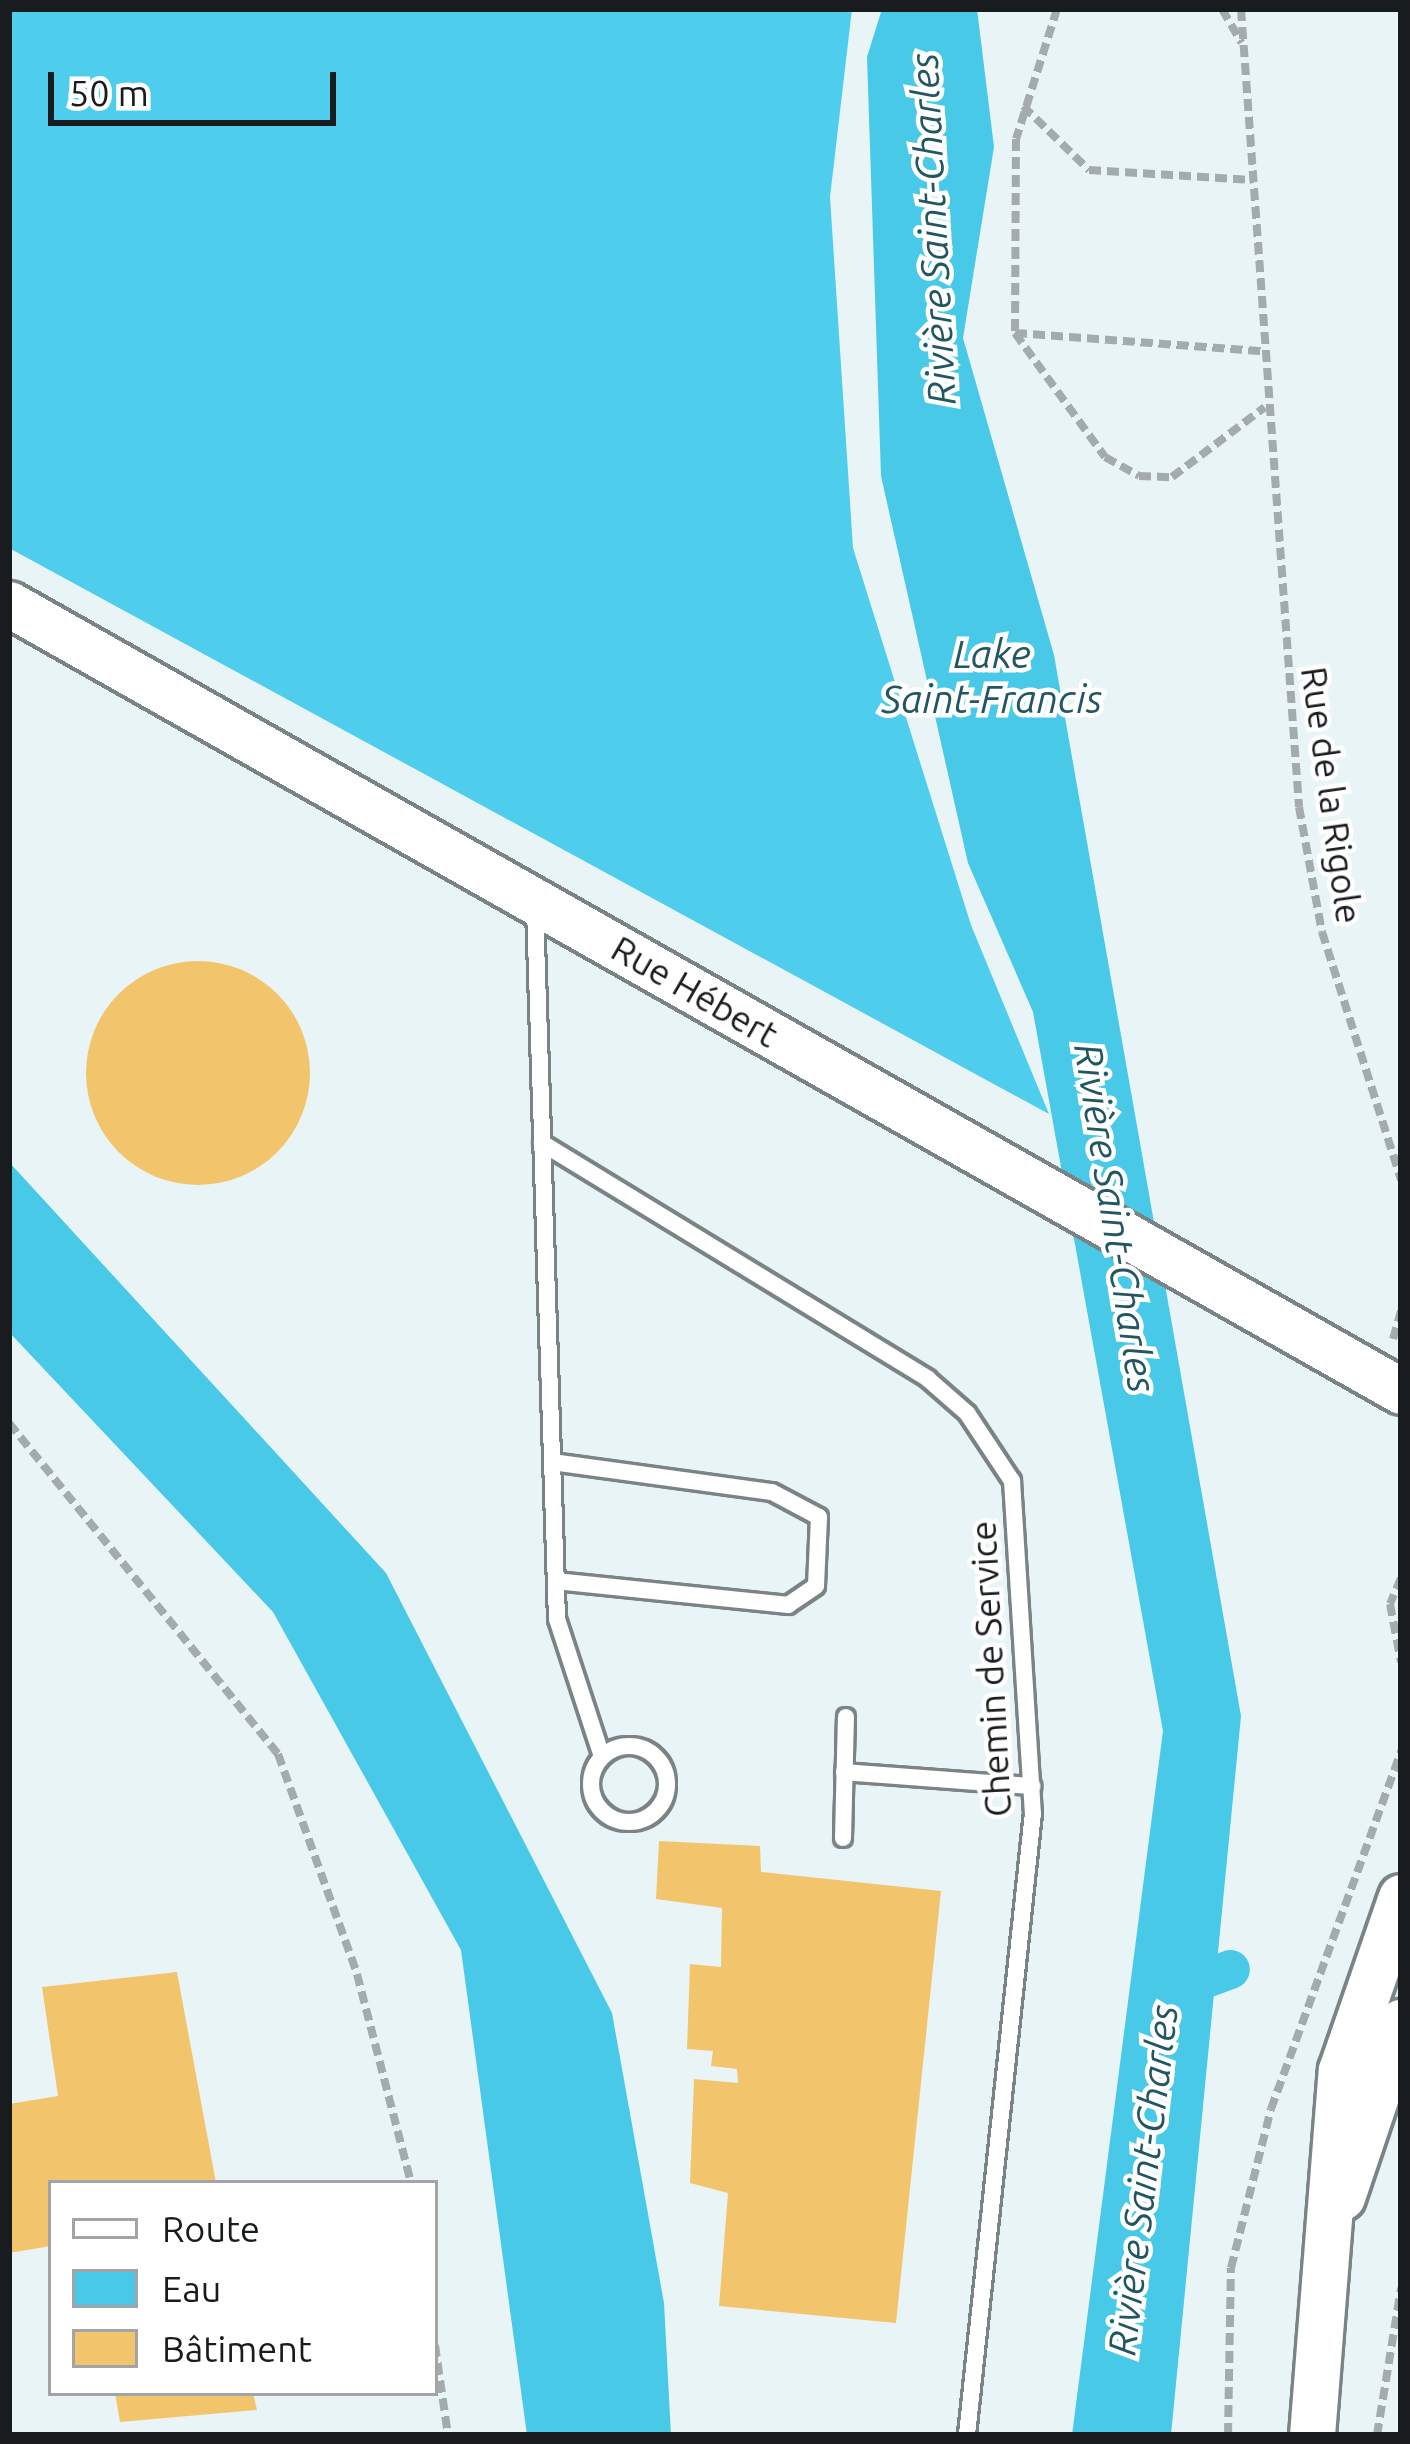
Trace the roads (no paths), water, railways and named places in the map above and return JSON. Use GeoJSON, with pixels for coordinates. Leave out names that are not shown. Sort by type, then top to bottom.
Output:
{"type":"FeatureCollection","features":[{"type":"Feature","properties":{"kind":"main road","name":"Rue Hébert"},"geometry":{"type":"LineString","coordinates":[[9,604],[968,1149],[1250,1303],[1394,1393]]}},
{"type":"Feature","properties":{"kind":"main road"},"geometry":{"type":"LineString","coordinates":[[1312,2435],[1341,2070],[1401,1899]]}},
{"type":"Feature","properties":{"kind":"main road"},"geometry":{"type":"LineString","coordinates":[[1331,2221],[1401,2022]]}},
{"type":"Feature","properties":{"kind":"lane"},"geometry":{"type":"LineString","coordinates":[[535,902],[556,1581],[570,1677],[602,1756],[591,1779],[604,1814],[640,1821],[661,1806],[666,1770],[649,1750],[625,1745],[602,1756]]}},
{"type":"Feature","properties":{"kind":"lane","name":"Chemin de Service"},"geometry":{"type":"LineString","coordinates":[[542,1143],[928,1379],[990,1443],[1012,1481],[1032,1786],[1021,1978],[968,2435]]}},
{"type":"Feature","properties":{"kind":"lane"},"geometry":{"type":"LineString","coordinates":[[552,1462],[772,1492],[819,1516],[816,1586],[788,1605],[556,1581]]}},
{"type":"Feature","properties":{"kind":"lane"},"geometry":{"type":"LineString","coordinates":[[843,1838],[845,1717]]}},
{"type":"Feature","properties":{"kind":"lane"},"geometry":{"type":"LineString","coordinates":[[844,1772],[1032,1786]]}},
{"type":"Feature","properties":{"kind":"water","name":"Lake Saint-Francis"},"geometry":{"type":"Polygon","coordinates":[[[882,9],[977,9],[994,147],[963,338],[1054,655],[1241,1716],[1171,2435],[1072,2435],[1163,1731],[1033,1012],[968,863],[881,476],[867,57],[882,9]]]}},
{"type":"Feature","properties":{"kind":"water"},"geometry":{"type":"Polygon","coordinates":[[[9,1162],[386,1573],[612,2013],[664,2303],[671,2435],[527,2435],[461,1950],[273,1612],[9,1332],[9,1162]]]}},
{"type":"Feature","properties":{"kind":"waterway","name":"Rivière Saint-Charles"},"geometry":{"type":"LineString","coordinates":[[1168,1992],[1230,1969]]}}]}
